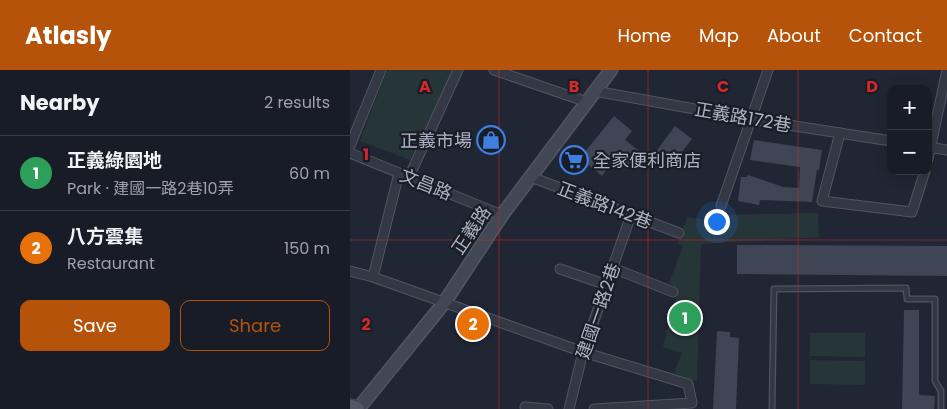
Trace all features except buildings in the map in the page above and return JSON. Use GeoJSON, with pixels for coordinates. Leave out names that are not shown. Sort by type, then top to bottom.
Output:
{"type":"FeatureCollection","features":[{"type":"Feature","properties":{"kind":"main road"},"geometry":{"type":"LineString","coordinates":[[350,407],[357,409]]}},
{"type":"Feature","properties":{"kind":"street"},"geometry":{"type":"LineString","coordinates":[[350,146],[381,70]]}},
{"type":"Feature","properties":{"kind":"street"},"geometry":{"type":"LineString","coordinates":[[409,177],[458,70]]}},
{"type":"Feature","properties":{"kind":"street"},"geometry":{"type":"LineString","coordinates":[[494,70],[587,102]]}},
{"type":"Feature","properties":{"kind":"street","name":"正義路"},"geometry":{"type":"LineString","coordinates":[[357,409],[444,303],[502,215],[611,70]]}},
{"type":"Feature","properties":{"kind":"street"},"geometry":{"type":"LineString","coordinates":[[721,206],[768,70]]}},
{"type":"Feature","properties":{"kind":"street"},"geometry":{"type":"LineString","coordinates":[[932,139],[947,70]]}},
{"type":"Feature","properties":{"kind":"street","name":"正義路172巷"},"geometry":{"type":"LineString","coordinates":[[595,91],[750,119],[887,140]]}},
{"type":"Feature","properties":{"kind":"street"},"geometry":{"type":"LineString","coordinates":[[840,133],[822,201],[912,212],[923,175]]}},
{"type":"Feature","properties":{"kind":"street"},"geometry":{"type":"LineString","coordinates":[[932,148],[947,150]]}},
{"type":"Feature","properties":{"kind":"street","name":"文昌路"},"geometry":{"type":"LineString","coordinates":[[350,152],[502,215]]}},
{"type":"Feature","properties":{"kind":"street"},"geometry":{"type":"LineString","coordinates":[[373,276],[400,173]]}},
{"type":"Feature","properties":{"kind":"street","name":"正義路142巷"},"geometry":{"type":"LineString","coordinates":[[531,176],[679,233]]}},
{"type":"Feature","properties":{"kind":"street","name":"建國一路2巷"},"geometry":{"type":"LineString","coordinates":[[569,409],[583,352],[631,215]]}},
{"type":"Feature","properties":{"kind":"street"},"geometry":{"type":"LineString","coordinates":[[613,268],[673,292]]}},
{"type":"Feature","properties":{"kind":"street"},"geometry":{"type":"LineString","coordinates":[[560,269],[607,285]]}},
{"type":"Feature","properties":{"kind":"street"},"geometry":{"type":"LineString","coordinates":[[350,271],[373,276],[583,352],[688,384],[692,403],[594,409]]}},
{"type":"Feature","properties":{"kind":"street"},"geometry":{"type":"LineString","coordinates":[[525,407],[548,409]]}},
{"type":"Feature","properties":{"kind":"lane"},"geometry":{"type":"LineString","coordinates":[[772,409],[774,289],[906,288],[907,299],[935,299],[935,381],[941,391],[941,409]]}},
{"type":"Feature","properties":{"kind":"shaded area"},"geometry":{"type":"Polygon","coordinates":[[[387,70],[454,70],[410,160],[360,141],[387,70]]]}},
{"type":"Feature","properties":{"kind":"shaded area"},"geometry":{"type":"Polygon","coordinates":[[[818,213],[819,237],[701,244],[697,382],[674,373],[682,353],[663,347],[678,289],[669,283],[683,246],[678,244],[687,217],[708,220],[716,215],[818,213]]]}},
{"type":"Feature","properties":{"kind":"shaded area"},"geometry":{"type":"Polygon","coordinates":[[[810,333],[865,333],[865,357],[810,356],[810,333]]]}},
{"type":"Feature","properties":{"kind":"shaded area"},"geometry":{"type":"Polygon","coordinates":[[[810,360],[865,361],[865,385],[810,384],[810,360]]]}},
{"type":"Feature","properties":{"kind":"place","name":"正義市場"},"geometry":{"type":"Point","coordinates":[491,140]}},
{"type":"Feature","properties":{"kind":"place","name":"全家便利商店"},"geometry":{"type":"Point","coordinates":[574,160]}},
{"type":"Feature","properties":{"kind":"place","name":"正義綠園地"},"geometry":{"type":"Point","coordinates":[685,318]}},
{"type":"Feature","properties":{"kind":"place","name":"八方雲集"},"geometry":{"type":"Point","coordinates":[473,324]}}]}
